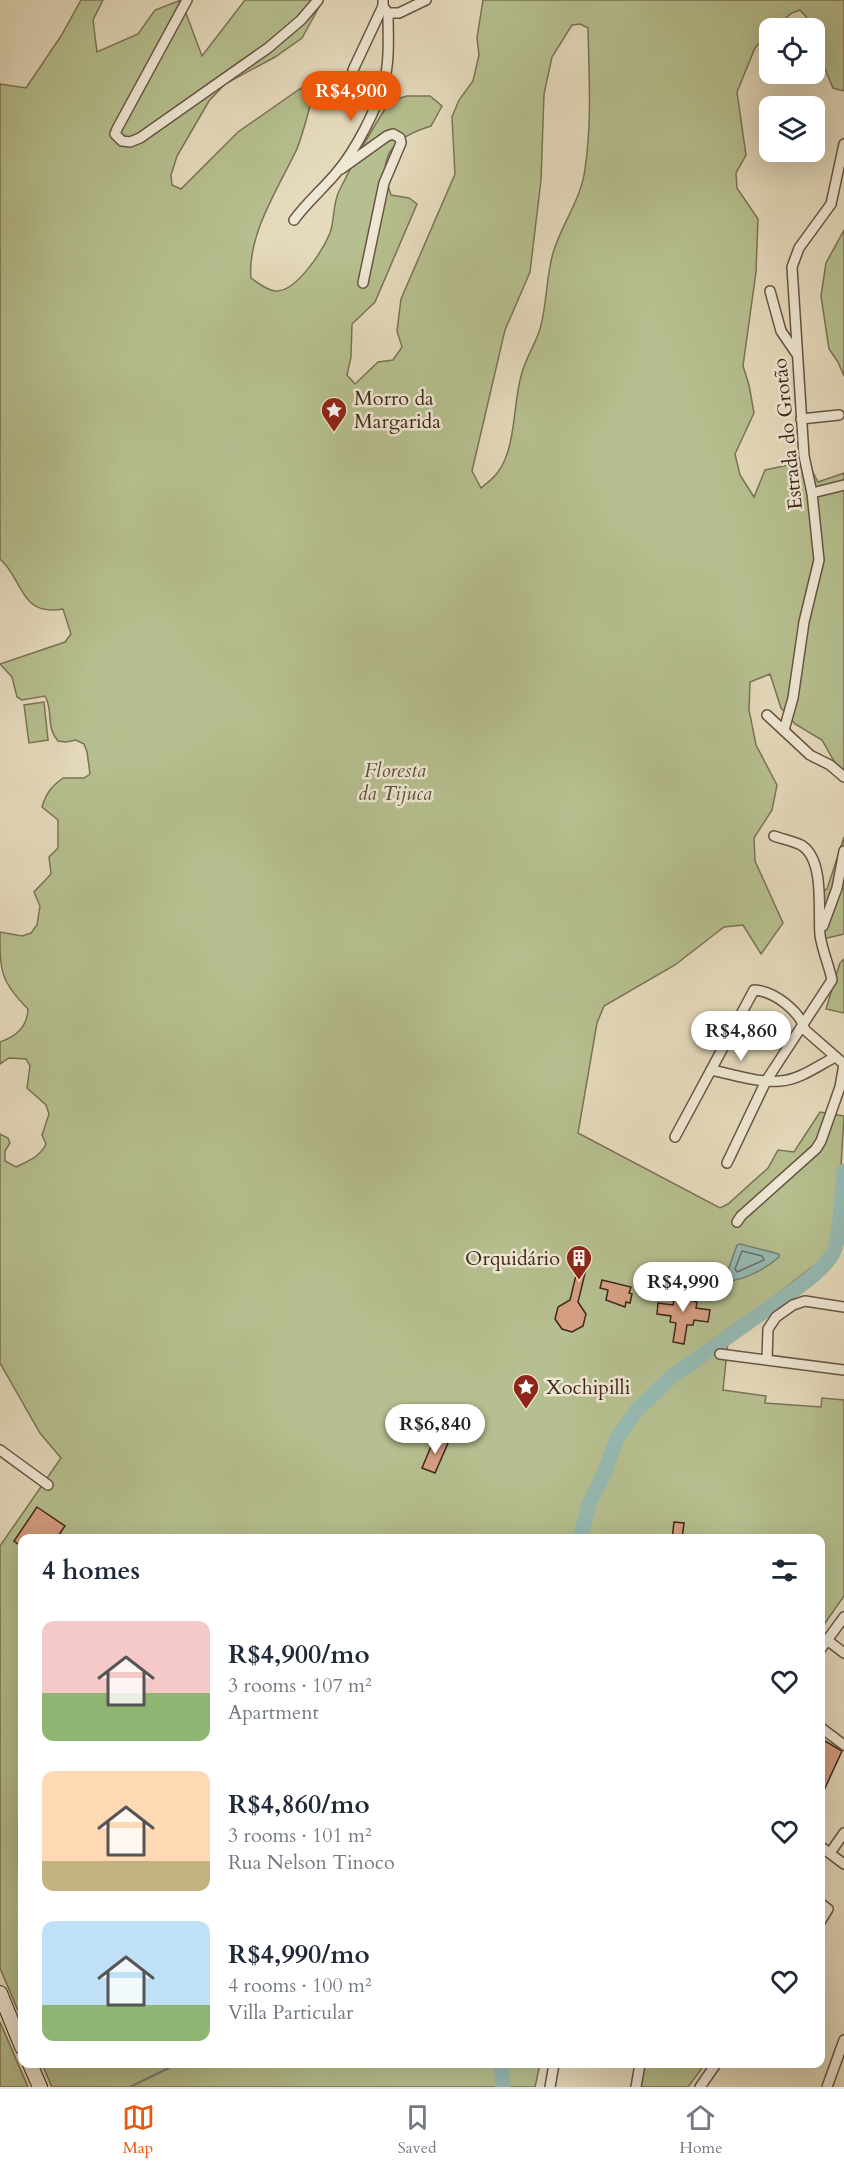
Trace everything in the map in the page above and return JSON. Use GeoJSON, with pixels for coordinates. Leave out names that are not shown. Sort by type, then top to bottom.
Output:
{"type":"FeatureCollection","features":[{"type":"Feature","properties":{"kind":"main road"},"geometry":{"type":"LineString","coordinates":[[0,1993],[18,2037]]}},
{"type":"Feature","properties":{"kind":"main road"},"geometry":{"type":"LineString","coordinates":[[32,2068],[40,2087]]}},
{"type":"Feature","properties":{"kind":"street"},"geometry":{"type":"LineString","coordinates":[[187,0],[117,129],[115,134],[122,141],[130,142],[140,138],[268,48],[301,20],[318,0]]}},
{"type":"Feature","properties":{"kind":"street"},"geometry":{"type":"LineString","coordinates":[[385,6],[399,13],[426,0]]}},
{"type":"Feature","properties":{"kind":"street"},"geometry":{"type":"LineString","coordinates":[[353,70],[385,6]]}},
{"type":"Feature","properties":{"kind":"street"},"geometry":{"type":"LineString","coordinates":[[339,170],[371,114],[384,83],[388,59],[385,6]]}},
{"type":"Feature","properties":{"kind":"street"},"geometry":{"type":"LineString","coordinates":[[294,220],[306,203],[339,170],[387,136],[393,134],[400,138],[401,143],[381,195],[363,283]]}},
{"type":"Feature","properties":{"kind":"street","name":"Estrada do Grotão"},"geometry":{"type":"LineString","coordinates":[[784,730],[794,698],[804,622],[818,565],[812,493],[804,456],[792,267],[799,248],[831,204],[844,144]]}},
{"type":"Feature","properties":{"kind":"street"},"geometry":{"type":"LineString","coordinates":[[770,291],[781,331],[796,353]]}},
{"type":"Feature","properties":{"kind":"street"},"geometry":{"type":"LineString","coordinates":[[801,419],[838,415]]}},
{"type":"Feature","properties":{"kind":"street"},"geometry":{"type":"LineString","coordinates":[[812,493],[844,485]]}},
{"type":"Feature","properties":{"kind":"street"},"geometry":{"type":"LineString","coordinates":[[767,715],[810,755],[830,765],[844,777]]}},
{"type":"Feature","properties":{"kind":"street"},"geometry":{"type":"LineString","coordinates":[[727,1163],[765,1081],[832,980],[820,933],[820,896],[812,860],[808,851],[800,844],[774,836]]}},
{"type":"Feature","properties":{"kind":"street"},"geometry":{"type":"LineString","coordinates":[[820,933],[837,888],[844,851]]}},
{"type":"Feature","properties":{"kind":"street"},"geometry":{"type":"LineString","coordinates":[[675,1137],[754,990],[761,990],[781,1001],[803,1023],[805,1030],[844,1063],[842,1087],[816,1149],[737,1222]]}},
{"type":"Feature","properties":{"kind":"street"},"geometry":{"type":"LineString","coordinates":[[711,1070],[780,1082],[792,1079],[835,1057]]}},
{"type":"Feature","properties":{"kind":"street"},"geometry":{"type":"LineString","coordinates":[[767,1359],[768,1329],[776,1317],[792,1305],[805,1301],[844,1307]]}},
{"type":"Feature","properties":{"kind":"street"},"geometry":{"type":"LineString","coordinates":[[720,1354],[844,1370]]}},
{"type":"Feature","properties":{"kind":"street"},"geometry":{"type":"LineString","coordinates":[[0,1450],[48,1485]]}},
{"type":"Feature","properties":{"kind":"street"},"geometry":{"type":"LineString","coordinates":[[825,1643],[844,1617]]}},
{"type":"Feature","properties":{"kind":"street"},"geometry":{"type":"LineString","coordinates":[[827,1640],[844,1653]]}},
{"type":"Feature","properties":{"kind":"street"},"geometry":{"type":"LineString","coordinates":[[825,1731],[844,1745]]}},
{"type":"Feature","properties":{"kind":"street"},"geometry":{"type":"LineString","coordinates":[[830,1853],[844,1833]]}},
{"type":"Feature","properties":{"kind":"street"},"geometry":{"type":"LineString","coordinates":[[825,1850],[844,1864]]}},
{"type":"Feature","properties":{"kind":"street"},"geometry":{"type":"LineString","coordinates":[[827,2087],[844,2040]]}},
{"type":"Feature","properties":{"kind":"street"},"geometry":{"type":"LineString","coordinates":[[550,2087],[553,2068]]}},
{"type":"Feature","properties":{"kind":"street"},"geometry":{"type":"LineString","coordinates":[[636,2087],[639,2068]]}},
{"type":"Feature","properties":{"kind":"street"},"geometry":{"type":"LineString","coordinates":[[700,2087],[713,2068]]}},
{"type":"Feature","properties":{"kind":"green space","name":"Floresta da Tijuca"},"geometry":{"type":"Polygon","coordinates":[[[81,0],[103,0],[93,20],[97,52],[138,34],[155,10],[181,0],[202,56],[245,0],[323,0],[302,38],[275,57],[225,84],[209,101],[177,156],[171,175],[172,185],[181,189],[238,132],[301,88],[310,106],[304,129],[296,151],[265,213],[251,262],[251,278],[265,288],[275,291],[283,290],[300,278],[321,250],[330,233],[340,189],[390,101],[407,96],[430,96],[442,106],[431,126],[399,141],[393,147],[386,162],[385,175],[391,195],[409,198],[417,204],[375,302],[352,324],[351,357],[347,375],[355,384],[378,362],[393,360],[402,347],[397,331],[401,299],[455,174],[452,117],[459,100],[473,81],[479,55],[477,38],[483,0],[844,0],[844,91],[833,88],[825,69],[825,18],[807,18],[800,10],[786,18],[759,18],[759,43],[737,92],[746,155],[736,173],[737,188],[758,219],[756,272],[743,366],[754,413],[735,454],[740,475],[754,497],[765,470],[807,461],[818,482],[844,473],[844,779],[822,740],[795,724],[781,708],[770,674],[750,682],[749,710],[756,745],[777,785],[772,810],[754,838],[755,861],[783,923],[761,954],[743,925],[724,927],[675,965],[604,1006],[597,1023],[578,1133],[720,1208],[728,1204],[768,1168],[778,1150],[794,1152],[820,1112],[844,1116],[840,1183],[832,1252],[729,1331],[723,1390],[766,1396],[765,1403],[821,1407],[822,1398],[844,1400],[844,1596],[825,1623],[825,1534],[18,1534],[18,2011],[0,1968],[0,1546],[61,1458],[40,1433],[0,1363],[0,1134],[8,1138],[10,1143],[5,1151],[5,1161],[16,1167],[33,1158],[46,1144],[42,1135],[49,1114],[46,1105],[27,1088],[30,1066],[26,1059],[9,1058],[0,1064],[0,1042],[20,1030],[26,1021],[28,1009],[12,991],[4,975],[0,957],[0,932],[22,936],[31,933],[37,925],[40,906],[34,892],[51,874],[49,857],[58,848],[58,820],[42,807],[50,790],[63,778],[84,778],[90,774],[84,744],[76,740],[58,741],[54,735],[45,696],[22,700],[17,697],[12,677],[0,664],[65,642],[71,634],[63,609],[49,610],[30,602],[8,567],[0,559],[0,84],[26,88],[61,36],[81,0]],[[580,24],[572,25],[552,57],[544,94],[541,180],[530,272],[505,330],[472,471],[481,488],[498,472],[508,451],[518,387],[542,320],[553,253],[583,180],[589,117],[588,28],[580,24]]]}},
{"type":"Feature","properties":{"kind":"green space"},"geometry":{"type":"Polygon","coordinates":[[[844,230],[844,376],[829,349],[821,296],[826,263],[844,230]]]}},
{"type":"Feature","properties":{"kind":"green space"},"geometry":{"type":"Polygon","coordinates":[[[44,702],[48,740],[29,743],[24,705],[44,702]]]}},
{"type":"Feature","properties":{"kind":"green space"},"geometry":{"type":"Polygon","coordinates":[[[844,837],[844,934],[823,939],[814,894],[827,889],[844,837]]]}},
{"type":"Feature","properties":{"kind":"green space"},"geometry":{"type":"Polygon","coordinates":[[[844,959],[844,1013],[826,1009],[840,963],[844,959]]]}},
{"type":"Feature","properties":{"kind":"green space"},"geometry":{"type":"Polygon","coordinates":[[[0,2022],[28,2087],[0,2087],[0,2022]]]}},
{"type":"Feature","properties":{"kind":"green space"},"geometry":{"type":"Polygon","coordinates":[[[44,2068],[539,2068],[535,2087],[52,2087],[44,2068]]]}},
{"type":"Feature","properties":{"kind":"green space"},"geometry":{"type":"Polygon","coordinates":[[[643,2068],[702,2068],[688,2087],[639,2087],[643,2068]]]}},
{"type":"Feature","properties":{"kind":"water"},"geometry":{"type":"Polygon","coordinates":[[[737,1245],[779,1254],[779,1257],[756,1272],[730,1281],[726,1276],[737,1245]]]}},
{"type":"Feature","properties":{"kind":"building","name":"Orquidário"},"geometry":{"type":"Polygon","coordinates":[[[580,1259],[588,1261],[578,1302],[586,1314],[583,1326],[572,1332],[562,1329],[555,1319],[558,1307],[570,1300],[580,1259]]]}},
{"type":"Feature","properties":{"kind":"building"},"geometry":{"type":"Polygon","coordinates":[[[602,1280],[631,1287],[630,1303],[626,1302],[625,1307],[606,1300],[608,1290],[600,1288],[602,1280]]]}},
{"type":"Feature","properties":{"kind":"building"},"geometry":{"type":"Polygon","coordinates":[[[682,1281],[691,1282],[688,1300],[697,1302],[696,1308],[710,1310],[708,1322],[694,1320],[693,1325],[687,1325],[684,1344],[673,1342],[676,1323],[670,1322],[671,1316],[657,1314],[658,1303],[673,1305],[674,1299],[679,1300],[682,1281]]]}},
{"type":"Feature","properties":{"kind":"building"},"geometry":{"type":"Polygon","coordinates":[[[435,1437],[448,1443],[435,1473],[422,1468],[435,1437]]]}},
{"type":"Feature","properties":{"kind":"building"},"geometry":{"type":"Polygon","coordinates":[[[37,1507],[65,1526],[59,1534],[19,1534],[37,1507]]]}},
{"type":"Feature","properties":{"kind":"building"},"geometry":{"type":"Polygon","coordinates":[[[674,1522],[684,1523],[683,1534],[673,1534],[674,1522]]]}},
{"type":"Feature","properties":{"kind":"building"},"geometry":{"type":"Polygon","coordinates":[[[825,1741],[842,1751],[825,1788],[825,1741]]]}},
{"type":"Feature","properties":{"kind":"waterway"},"geometry":{"type":"LineString","coordinates":[[581,1534],[589,1504],[604,1474],[617,1438],[637,1410],[671,1377],[802,1284],[831,1257],[838,1234],[844,1171]]}},
{"type":"Feature","properties":{"kind":"waterway"},"geometry":{"type":"LineString","coordinates":[[130,2087],[169,2068]]}},
{"type":"Feature","properties":{"kind":"waterway"},"geometry":{"type":"LineString","coordinates":[[501,2068],[503,2087]]}},
{"type":"Feature","properties":{"kind":"place","name":"Morro da Margarida"},"geometry":{"type":"Point","coordinates":[334,433]}},
{"type":"Feature","properties":{"kind":"place","name":"Orquidário"},"geometry":{"type":"Point","coordinates":[579,1281]}},
{"type":"Feature","properties":{"kind":"place","name":"Xochipilli"},"geometry":{"type":"Point","coordinates":[526,1410]}}]}
